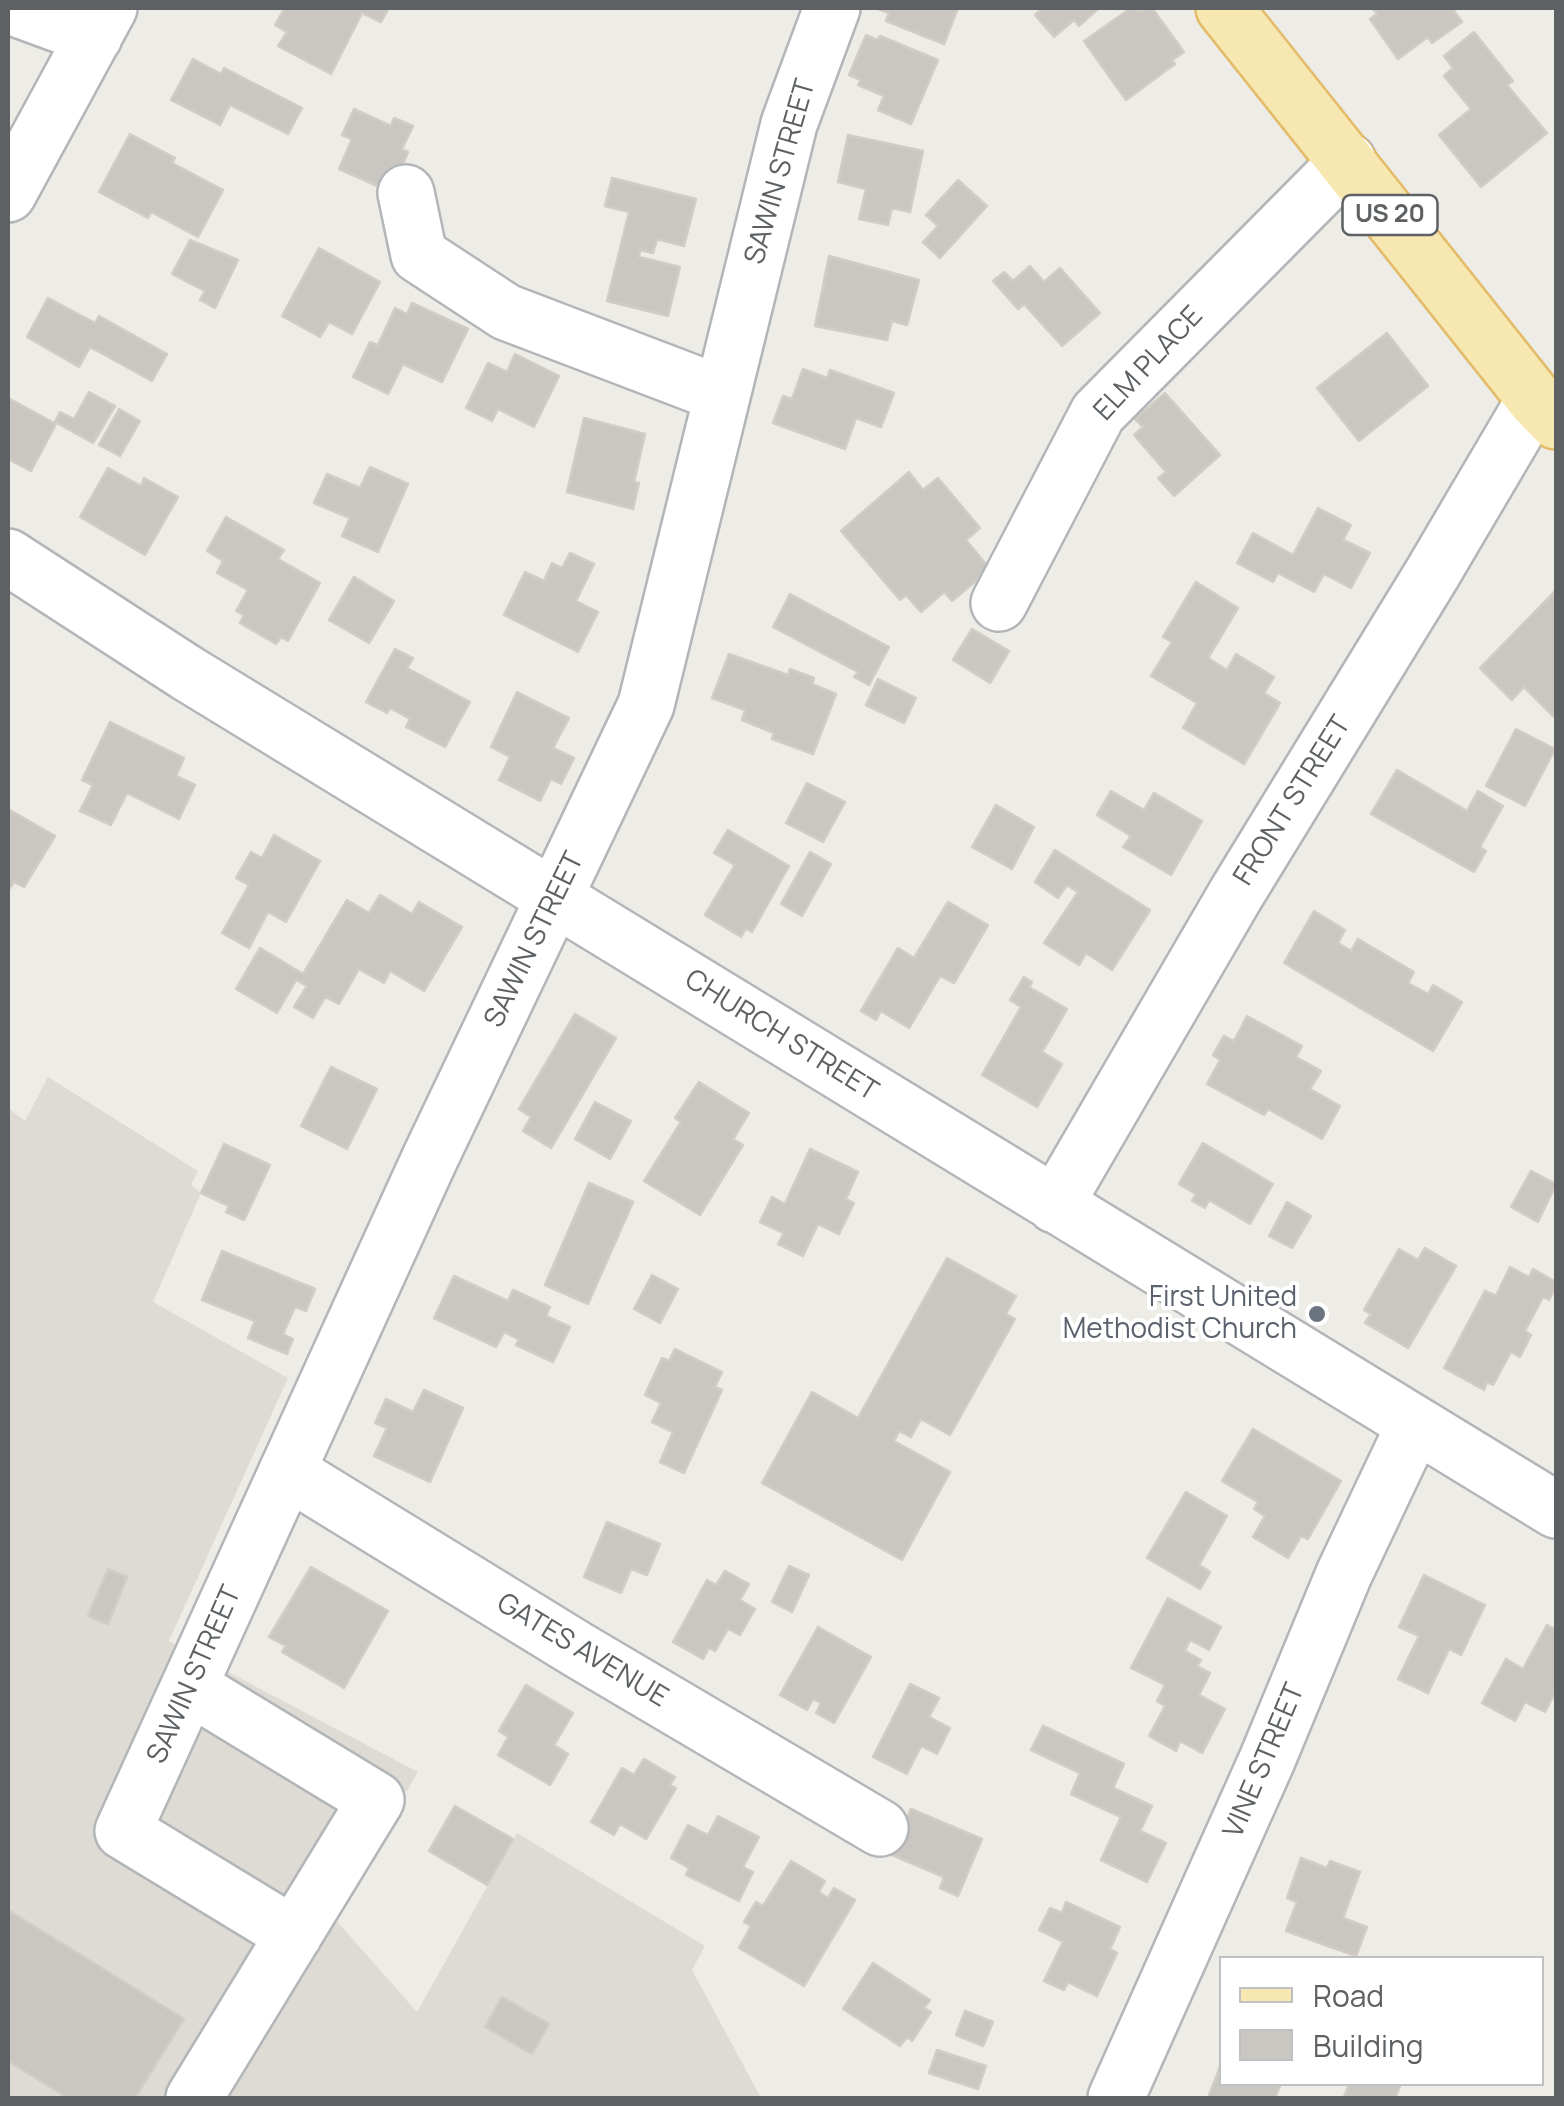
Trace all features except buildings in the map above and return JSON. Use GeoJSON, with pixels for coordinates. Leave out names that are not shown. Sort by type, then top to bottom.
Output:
{"type":"FeatureCollection","features":[{"type":"Feature","properties":{"kind":"main road","name":"US 20"},"geometry":{"type":"LineString","coordinates":[[1224,8],[1546,410]]}},
{"type":"Feature","properties":{"kind":"street"},"geometry":{"type":"LineString","coordinates":[[8,194],[102,22],[15,8]]}},
{"type":"Feature","properties":{"kind":"street","name":"SAWIN STREET"},"geometry":{"type":"LineString","coordinates":[[294,1935],[123,1831],[430,1158],[646,704],[789,124],[828,9]]}},
{"type":"Feature","properties":{"kind":"street","name":"ELM PLACE"},"geometry":{"type":"LineString","coordinates":[[1000,603],[1098,413],[1348,161]]}},
{"type":"Feature","properties":{"kind":"street"},"geometry":{"type":"LineString","coordinates":[[406,194],[419,255],[506,312],[721,394]]}},
{"type":"Feature","properties":{"kind":"street","name":"FRONT STREET"},"geometry":{"type":"LineString","coordinates":[[1055,1205],[1236,894],[1432,574],[1546,410]]}},
{"type":"Feature","properties":{"kind":"street","name":"CHURCH STREET"},"geometry":{"type":"LineString","coordinates":[[8,558],[187,672],[1556,1510]]}},
{"type":"Feature","properties":{"kind":"street","name":"VINE STREET"},"geometry":{"type":"LineString","coordinates":[[1116,2098],[1267,1760],[1344,1574],[1415,1424]]}},
{"type":"Feature","properties":{"kind":"street","name":"GATES AVENUE"},"geometry":{"type":"LineString","coordinates":[[287,1471],[580,1651],[880,1828]]}},
{"type":"Feature","properties":{"kind":"street"},"geometry":{"type":"LineString","coordinates":[[190,1687],[376,1800],[194,2098]]}},
{"type":"Feature","properties":{"kind":"shaded area"},"geometry":{"type":"Polygon","coordinates":[[[48,1077],[198,1171],[191,1185],[201,1193],[153,1302],[288,1378],[169,1641],[418,1772],[333,1917],[417,2012],[517,1833],[705,1946],[692,1970],[761,2098],[8,2098],[8,1108],[25,1121],[48,1077]]]}},
{"type":"Feature","properties":{"kind":"place","name":"First United Methodist Church"},"geometry":{"type":"Point","coordinates":[1317,1314]}}]}
